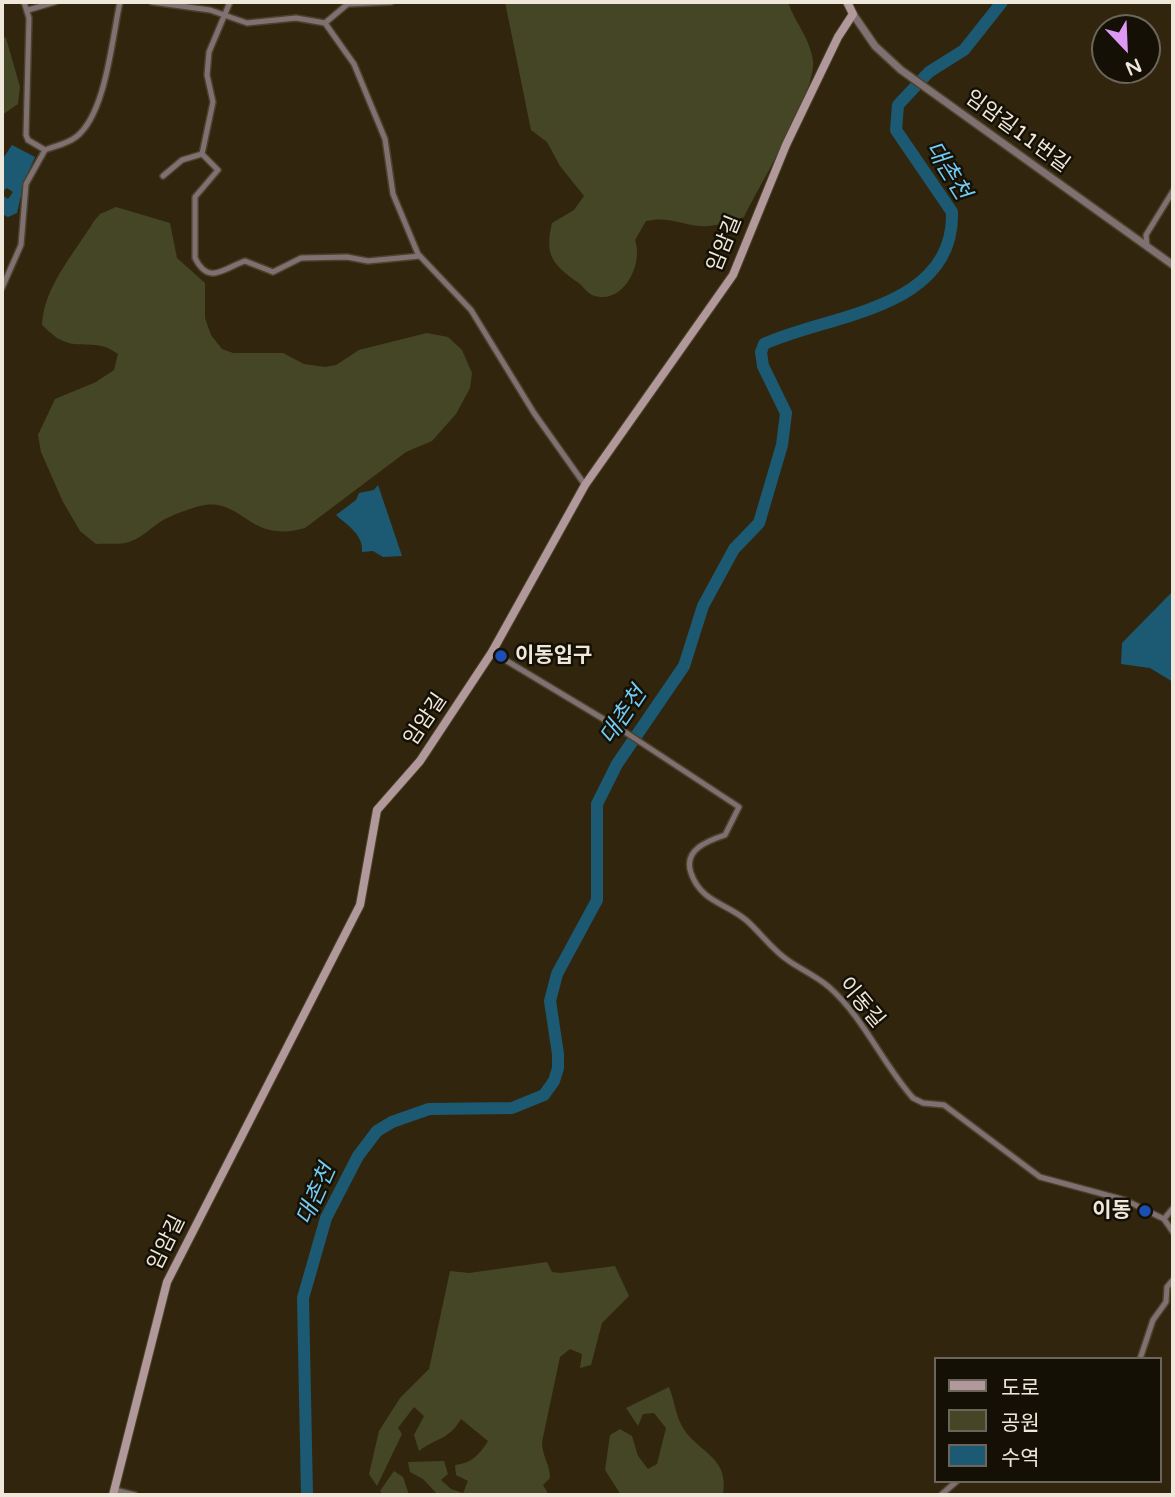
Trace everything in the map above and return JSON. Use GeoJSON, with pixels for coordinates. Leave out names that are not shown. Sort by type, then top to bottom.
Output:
{"type":"FeatureCollection","features":[{"type":"Feature","properties":{"kind":"main road"},"geometry":{"type":"LineString","coordinates":[[847,2],[853,15]]}},
{"type":"Feature","properties":{"kind":"main road","name":"임암길"},"geometry":{"type":"LineString","coordinates":[[114,1493],[167,1282],[357,912],[363,894],[372,825],[377,810],[420,761],[492,652],[585,485],[733,275],[786,145],[838,37],[853,15]]}},
{"type":"Feature","properties":{"kind":"street"},"geometry":{"type":"LineString","coordinates":[[24,2],[29,10],[26,135],[28,140],[45,150]]}},
{"type":"Feature","properties":{"kind":"street"},"geometry":{"type":"LineString","coordinates":[[29,10],[55,2]]}},
{"type":"Feature","properties":{"kind":"street"},"geometry":{"type":"LineString","coordinates":[[2,288],[21,245],[26,184],[45,150],[77,136],[92,115],[99,98],[120,2]]}},
{"type":"Feature","properties":{"kind":"street"},"geometry":{"type":"LineString","coordinates":[[152,2],[197,8],[247,23],[296,18],[326,23],[346,50],[362,84],[384,139],[393,194],[420,256],[471,310],[534,413],[585,485]]}},
{"type":"Feature","properties":{"kind":"street"},"geometry":{"type":"LineString","coordinates":[[202,154],[213,102],[207,60],[230,2]]}},
{"type":"Feature","properties":{"kind":"street"},"geometry":{"type":"LineString","coordinates":[[326,23],[349,3],[391,2]]}},
{"type":"Feature","properties":{"kind":"street","name":"임암길11번길"},"geometry":{"type":"LineString","coordinates":[[853,15],[874,46],[901,70],[1173,265]]}},
{"type":"Feature","properties":{"kind":"street"},"geometry":{"type":"LineString","coordinates":[[163,176],[182,160],[202,154]]}},
{"type":"Feature","properties":{"kind":"street"},"geometry":{"type":"LineString","coordinates":[[202,154],[218,170],[198,192],[194,211],[195,258],[210,275],[217,276],[245,261],[273,272],[307,257],[368,261],[420,256]]}},
{"type":"Feature","properties":{"kind":"street"},"geometry":{"type":"LineString","coordinates":[[1147,247],[1146,235],[1173,191]]}},
{"type":"Feature","properties":{"kind":"street","name":"이동길"},"geometry":{"type":"LineString","coordinates":[[492,652],[654,750],[739,807],[725,835],[704,844],[692,853],[690,867],[695,883],[708,898],[739,915],[789,961],[819,979],[843,1000],[913,1098],[923,1103],[944,1105],[1040,1177],[1104,1192],[1164,1219]]}},
{"type":"Feature","properties":{"kind":"street"},"geometry":{"type":"LineString","coordinates":[[1173,1208],[1164,1219],[1173,1232]]}},
{"type":"Feature","properties":{"kind":"street"},"geometry":{"type":"LineString","coordinates":[[1141,1357],[1153,1320],[1166,1302],[1167,1287],[1173,1280]]}},
{"type":"Feature","properties":{"kind":"street"},"geometry":{"type":"LineString","coordinates":[[942,1495],[955,1483]]}},
{"type":"Feature","properties":{"kind":"street"},"geometry":{"type":"LineString","coordinates":[[114,1493],[135,1495]]}},
{"type":"Feature","properties":{"kind":"green space"},"geometry":{"type":"Polygon","coordinates":[[[505,2],[788,2],[812,53],[812,76],[786,139],[744,217],[705,226],[667,220],[646,221],[635,240],[637,250],[633,272],[628,281],[613,295],[592,295],[563,271],[550,252],[552,223],[574,210],[584,196],[560,166],[547,142],[531,130],[505,2]]]}},
{"type":"Feature","properties":{"kind":"green space"},"geometry":{"type":"Polygon","coordinates":[[[2,36],[6,38],[20,87],[18,104],[2,115],[2,36]]]}},
{"type":"Feature","properties":{"kind":"green space"},"geometry":{"type":"Polygon","coordinates":[[[116,207],[170,223],[177,258],[205,283],[205,318],[211,335],[222,349],[233,353],[283,353],[304,364],[325,367],[336,365],[359,350],[427,333],[448,337],[462,350],[472,373],[470,388],[456,414],[432,441],[406,452],[305,528],[272,530],[259,526],[229,509],[218,505],[205,505],[170,517],[129,542],[96,544],[80,531],[63,502],[41,452],[38,435],[55,399],[96,382],[114,370],[118,354],[102,346],[67,342],[57,338],[42,325],[48,297],[61,271],[100,214],[116,207]]]}},
{"type":"Feature","properties":{"kind":"green space"},"geometry":{"type":"Polygon","coordinates":[[[547,1262],[552,1272],[561,1273],[615,1266],[629,1296],[602,1323],[591,1365],[580,1368],[582,1354],[570,1349],[560,1357],[542,1442],[550,1478],[543,1485],[549,1495],[438,1495],[423,1479],[410,1472],[408,1462],[444,1461],[448,1474],[441,1480],[451,1489],[463,1493],[468,1481],[456,1475],[455,1465],[474,1457],[488,1441],[461,1419],[447,1435],[419,1451],[414,1435],[424,1416],[414,1407],[398,1428],[402,1434],[377,1486],[369,1474],[379,1431],[400,1398],[429,1369],[450,1271],[469,1273],[547,1262]]]}},
{"type":"Feature","properties":{"kind":"green space"},"geometry":{"type":"Polygon","coordinates":[[[669,1387],[677,1415],[687,1434],[710,1455],[721,1471],[724,1481],[723,1495],[621,1495],[605,1470],[610,1435],[620,1429],[632,1436],[638,1456],[648,1469],[657,1464],[666,1428],[654,1413],[643,1414],[638,1426],[626,1408],[669,1387]]]}},
{"type":"Feature","properties":{"kind":"green space"},"geometry":{"type":"Polygon","coordinates":[[[394,1471],[403,1477],[409,1495],[383,1495],[380,1491],[394,1471]]]}},
{"type":"Feature","properties":{"kind":"water"},"geometry":{"type":"Polygon","coordinates":[[[12,145],[35,157],[24,182],[17,213],[8,217],[2,214],[2,195],[8,199],[13,192],[7,188],[2,192],[2,160],[12,145]]]}},
{"type":"Feature","properties":{"kind":"water"},"geometry":{"type":"Polygon","coordinates":[[[378,485],[402,556],[383,557],[373,551],[362,552],[358,535],[336,515],[356,500],[359,493],[374,490],[378,485]]]}},
{"type":"Feature","properties":{"kind":"water"},"geometry":{"type":"Polygon","coordinates":[[[1173,591],[1173,682],[1150,668],[1121,664],[1122,643],[1173,591]]]}},
{"type":"Feature","properties":{"kind":"waterway","name":"대촌천"},"geometry":{"type":"LineString","coordinates":[[307,1495],[303,1298],[326,1218],[358,1156],[377,1131],[392,1122],[429,1109],[512,1108],[544,1095],[554,1081],[558,1054],[550,1001],[557,974],[597,900],[597,804],[617,764],[684,666],[703,606],[734,549],[759,523],[782,445],[786,413],[763,366],[761,352],[764,344],[884,304],[911,289],[933,270],[947,245],[952,212],[896,130],[898,105],[929,72],[964,50],[1002,2]]}},
{"type":"Feature","properties":{"kind":"place","name":"이동입구"},"geometry":{"type":"Point","coordinates":[501,656]}},
{"type":"Feature","properties":{"kind":"place","name":"이동"},"geometry":{"type":"Point","coordinates":[1145,1211]}}]}
